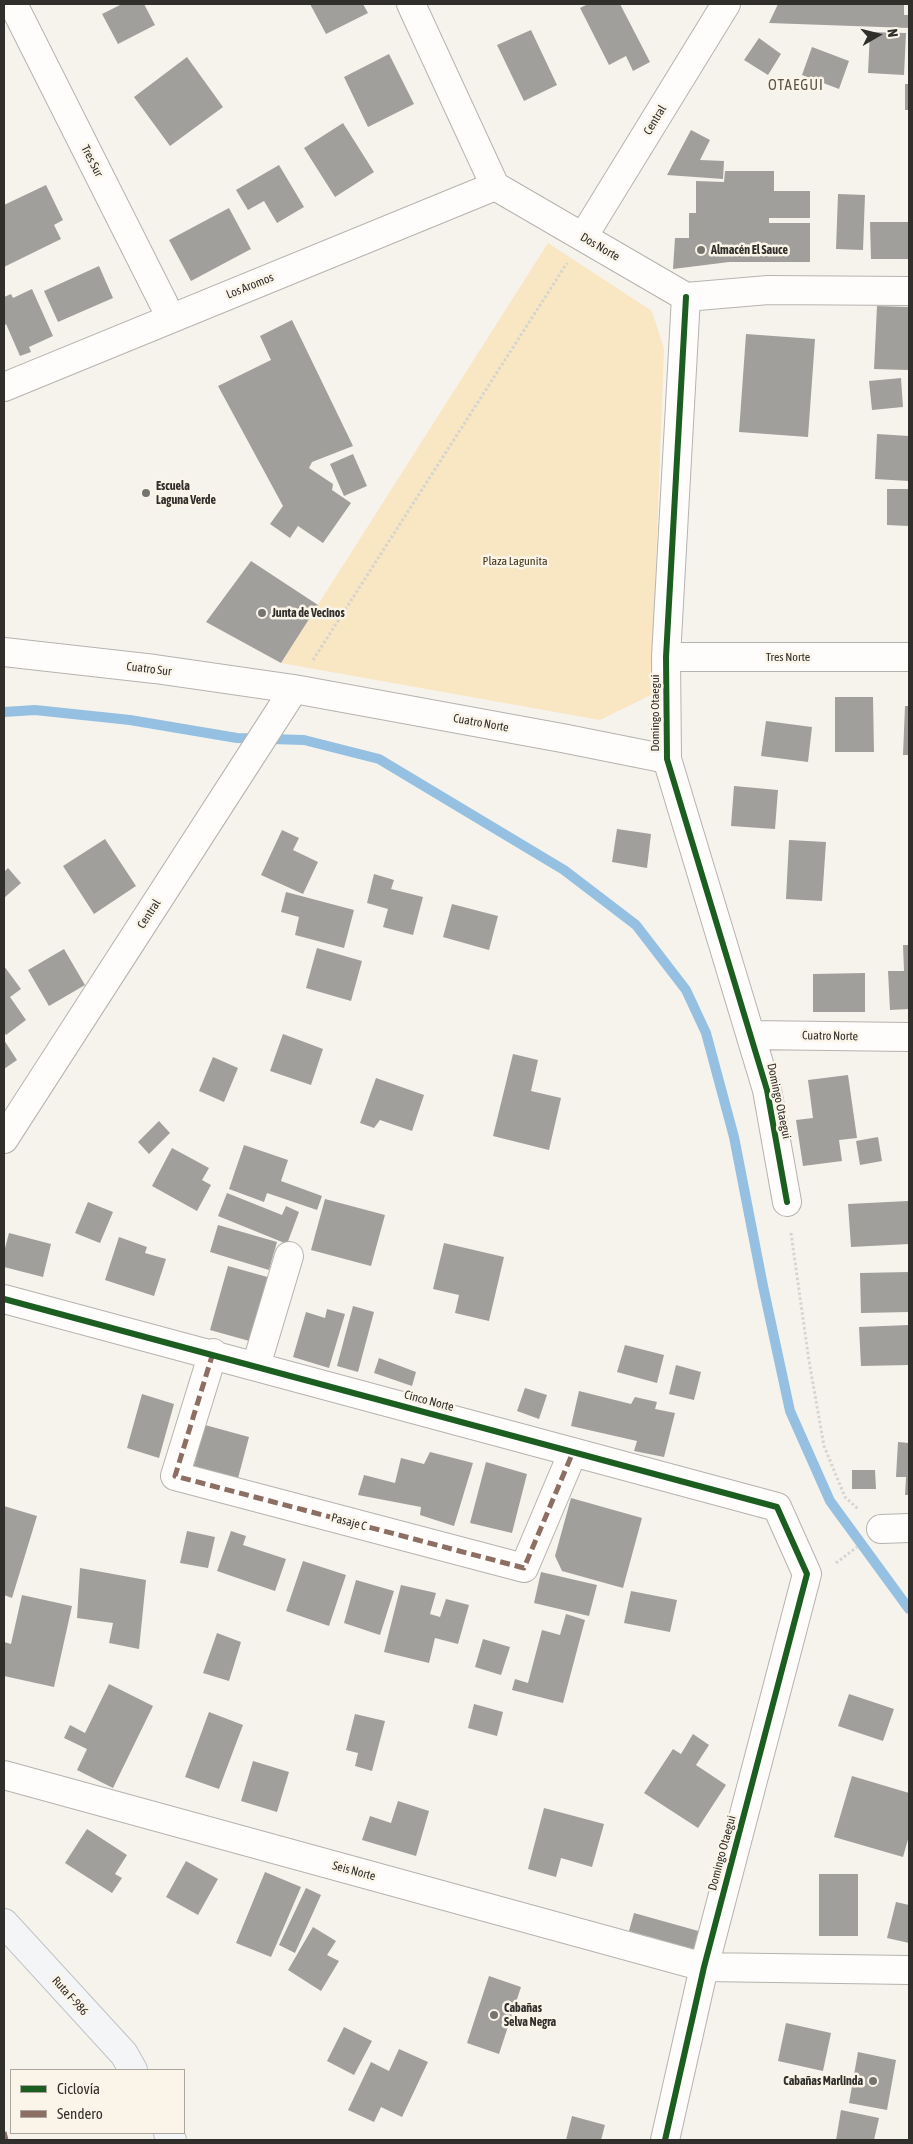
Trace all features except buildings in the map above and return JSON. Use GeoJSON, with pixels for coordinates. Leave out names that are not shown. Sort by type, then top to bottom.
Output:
{"type":"FeatureCollection","features":[{"type":"Feature","properties":{"kind":"main road","name":"Ruta F-986"},"geometry":{"type":"LineString","coordinates":[[4,1923],[124,2054],[133,2069]]}},
{"type":"Feature","properties":{"kind":"street","name":"Tres Sur"},"geometry":{"type":"LineString","coordinates":[[13,4],[171,318]]}},
{"type":"Feature","properties":{"kind":"street"},"geometry":{"type":"LineString","coordinates":[[411,4],[495,186]]}},
{"type":"Feature","properties":{"kind":"street","name":"Central"},"geometry":{"type":"LineString","coordinates":[[583,237],[726,4]]}},
{"type":"Feature","properties":{"kind":"street","name":"Los Aromos"},"geometry":{"type":"LineString","coordinates":[[4,387],[495,186]]}},
{"type":"Feature","properties":{"kind":"street","name":"Dos Norte"},"geometry":{"type":"LineString","coordinates":[[495,186],[686,297]]}},
{"type":"Feature","properties":{"kind":"street"},"geometry":{"type":"LineString","coordinates":[[686,297],[768,290],[909,291]]}},
{"type":"Feature","properties":{"kind":"street","name":"Domingo Otaegui"},"geometry":{"type":"LineString","coordinates":[[686,297],[666,657],[667,759],[699,873],[767,1090],[787,1202]]}},
{"type":"Feature","properties":{"kind":"street","name":"Cuatro Sur"},"geometry":{"type":"LineString","coordinates":[[4,652],[155,669],[294,689]]}},
{"type":"Feature","properties":{"kind":"street","name":"Tres Norte"},"geometry":{"type":"LineString","coordinates":[[666,657],[909,657]]}},
{"type":"Feature","properties":{"kind":"street","name":"Central"},"geometry":{"type":"LineString","coordinates":[[4,1139],[294,689]]}},
{"type":"Feature","properties":{"kind":"street","name":"Cuatro Norte"},"geometry":{"type":"LineString","coordinates":[[294,689],[667,759]]}},
{"type":"Feature","properties":{"kind":"street","name":"Cuatro Norte"},"geometry":{"type":"LineString","coordinates":[[751,1036],[909,1037]]}},
{"type":"Feature","properties":{"kind":"street"},"geometry":{"type":"LineString","coordinates":[[256,1366],[288,1256]]}},
{"type":"Feature","properties":{"kind":"street","name":"Cinco Norte"},"geometry":{"type":"LineString","coordinates":[[4,1299],[213,1353],[777,1507],[818,1571]]}},
{"type":"Feature","properties":{"kind":"street","name":"Pasaje C"},"geometry":{"type":"LineString","coordinates":[[213,1353],[175,1476],[524,1568],[573,1452]]}},
{"type":"Feature","properties":{"kind":"street"},"geometry":{"type":"LineString","coordinates":[[881,1528],[909,1528]]}},
{"type":"Feature","properties":{"kind":"street","name":"Domingo Otaegui"},"geometry":{"type":"LineString","coordinates":[[665,2140],[704,1967],[818,1571]]}},
{"type":"Feature","properties":{"kind":"street","name":"Seis Norte"},"geometry":{"type":"LineString","coordinates":[[4,1775],[704,1967],[909,1970]]}},
{"type":"Feature","properties":{"kind":"path"},"geometry":{"type":"LineString","coordinates":[[294,689],[583,237]]}},
{"type":"Feature","properties":{"kind":"path"},"geometry":{"type":"LineString","coordinates":[[787,1202],[809,1360],[824,1446],[845,1497],[881,1528],[818,1571]]}},
{"type":"Feature","properties":{"kind":"green space","name":"Plaza Lagunita"},"geometry":{"type":"Polygon","coordinates":[[[548,243],[652,311],[664,349],[651,695],[600,720],[281,663],[548,243]]]}},
{"type":"Feature","properties":{"kind":"waterway"},"geometry":{"type":"LineString","coordinates":[[4,712],[35,710],[130,720],[237,738],[304,740],[379,759],[564,870],[636,925],[686,990],[706,1033],[734,1137],[790,1411],[830,1501],[909,1609]]}},
{"type":"Feature","properties":{"kind":"marked path"},"geometry":{"type":"LineString","coordinates":[[213,1353],[175,1476],[524,1568],[573,1452]]}},
{"type":"Feature","properties":{"kind":"marked path"},"geometry":{"type":"LineString","coordinates":[[4,2132],[6,2140]]}},
{"type":"Feature","properties":{"kind":"cycle path"},"geometry":{"type":"LineString","coordinates":[[686,297],[666,657],[667,759],[767,1090],[787,1202]]}},
{"type":"Feature","properties":{"kind":"cycle path"},"geometry":{"type":"LineString","coordinates":[[4,1299],[777,1507],[807,1574],[704,1967],[665,2140]]}},
{"type":"Feature","properties":{"kind":"place","name":"Almacén El Sauce"},"geometry":{"type":"Point","coordinates":[701,250]}},
{"type":"Feature","properties":{"kind":"place","name":"Escuela Laguna Verde"},"geometry":{"type":"Point","coordinates":[146,493]}},
{"type":"Feature","properties":{"kind":"place","name":"Junta de Vecinos"},"geometry":{"type":"Point","coordinates":[262,613]}},
{"type":"Feature","properties":{"kind":"place","name":"Cabañas Selva Negra"},"geometry":{"type":"Point","coordinates":[494,2015]}},
{"type":"Feature","properties":{"kind":"place","name":"Cabañas Marlinda"},"geometry":{"type":"Point","coordinates":[873,2081]}},
{"type":"Feature","properties":{"kind":"district","name":"OTAEGUI"},"geometry":{"type":"Point","coordinates":[796,85]}}]}
